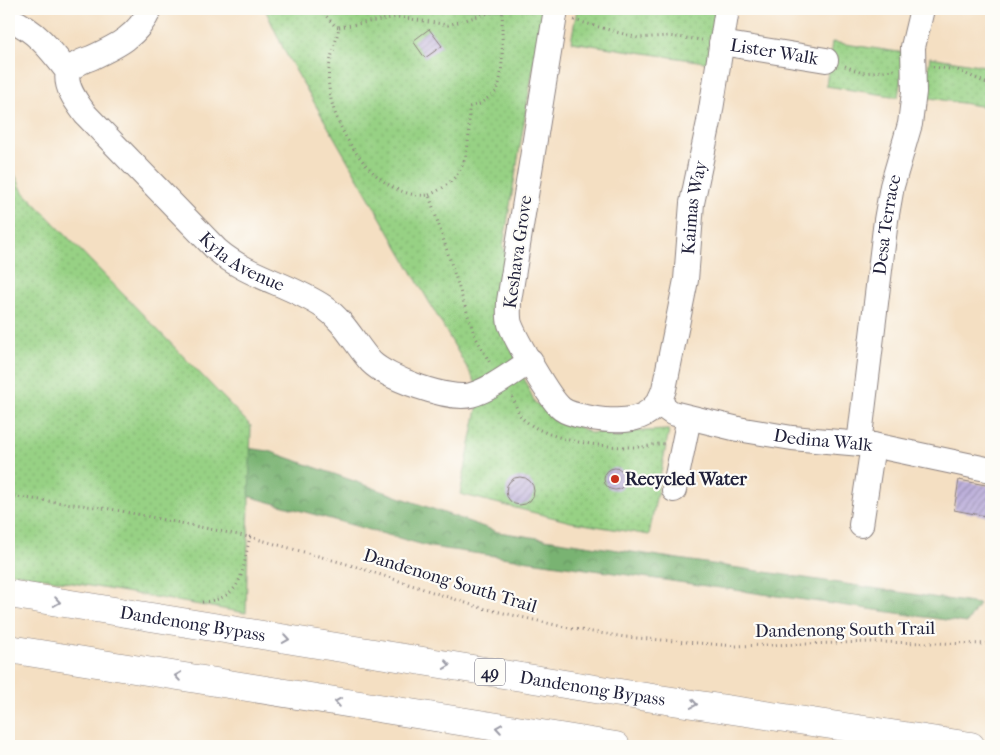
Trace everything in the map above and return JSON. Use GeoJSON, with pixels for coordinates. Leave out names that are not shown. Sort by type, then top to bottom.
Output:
{"type":"FeatureCollection","features":[{"type":"Feature","properties":{"kind":"highway","name":"Dandenong Bypass"},"geometry":{"type":"LineString","coordinates":[[9,594],[626,694],[971,746]]}},
{"type":"Feature","properties":{"kind":"highway"},"geometry":{"type":"LineString","coordinates":[[9,649],[616,746]]}},
{"type":"Feature","properties":{"kind":"street"},"geometry":{"type":"LineString","coordinates":[[68,72],[75,65],[128,39],[137,30],[150,9]]}},
{"type":"Feature","properties":{"kind":"street","name":"Kaimas Way"},"geometry":{"type":"LineString","coordinates":[[658,403],[664,389],[684,293],[692,203],[709,122],[727,9]]}},
{"type":"Feature","properties":{"kind":"street","name":"Desa Terrace"},"geometry":{"type":"LineString","coordinates":[[861,525],[866,444],[886,220],[913,108],[913,47],[922,9]]}},
{"type":"Feature","properties":{"kind":"street","name":"Keshava Grove"},"geometry":{"type":"LineString","coordinates":[[555,13],[509,301],[511,325],[557,405],[572,414],[625,422],[641,417],[658,403]]}},
{"type":"Feature","properties":{"kind":"street","name":"Kyla Avenue"},"geometry":{"type":"LineString","coordinates":[[9,19],[39,37],[68,72],[67,79],[72,91],[86,115],[217,250],[240,267],[312,300],[325,308],[338,319],[365,355],[380,368],[397,378],[451,396],[471,395],[531,362]]}},
{"type":"Feature","properties":{"kind":"street","name":"Lister Walk"},"geometry":{"type":"LineString","coordinates":[[721,43],[826,60]]}},
{"type":"Feature","properties":{"kind":"street","name":"Dedina Walk"},"geometry":{"type":"LineString","coordinates":[[658,403],[672,413],[766,435],[866,444],[991,470]]}},
{"type":"Feature","properties":{"kind":"street"},"geometry":{"type":"LineString","coordinates":[[674,490],[689,418]]}},
{"type":"Feature","properties":{"kind":"path"},"geometry":{"type":"LineString","coordinates":[[320,9],[335,26],[339,27],[398,17],[448,24],[506,9],[555,13],[638,38],[668,36],[721,43]]}},
{"type":"Feature","properties":{"kind":"path"},"geometry":{"type":"LineString","coordinates":[[339,27],[328,68],[328,87],[338,122],[344,135],[359,157],[384,180],[408,193],[429,195],[437,192],[454,178],[466,160],[469,107],[480,104],[498,91],[502,67],[501,28],[506,9]]}},
{"type":"Feature","properties":{"kind":"path"},"geometry":{"type":"LineString","coordinates":[[826,60],[862,72],[945,67],[957,70],[991,85]]}},
{"type":"Feature","properties":{"kind":"path"},"geometry":{"type":"LineString","coordinates":[[429,195],[474,334],[523,419],[540,430],[556,437],[616,446],[643,447],[659,444],[684,446]]}},
{"type":"Feature","properties":{"kind":"path","name":"Dandenong South Trail"},"geometry":{"type":"LineString","coordinates":[[9,496],[111,509],[250,537],[354,566],[478,607],[573,629],[625,637],[735,646],[871,642],[991,644]]}},
{"type":"Feature","properties":{"kind":"path"},"geometry":{"type":"LineString","coordinates":[[195,601],[216,600],[228,596],[237,586],[250,537]]}},
{"type":"Feature","properties":{"kind":"green space"},"geometry":{"type":"Polygon","coordinates":[[[265,9],[550,9],[548,19],[540,28],[503,247],[509,257],[516,358],[477,385],[285,52],[265,9]]]}},
{"type":"Feature","properties":{"kind":"green space"},"geometry":{"type":"Polygon","coordinates":[[[577,9],[715,9],[711,63],[571,42],[577,9]]]}},
{"type":"Feature","properties":{"kind":"green space"},"geometry":{"type":"Polygon","coordinates":[[[832,42],[905,53],[898,97],[826,86],[832,42]]]}},
{"type":"Feature","properties":{"kind":"green space"},"geometry":{"type":"Polygon","coordinates":[[[930,57],[991,67],[986,107],[924,97],[930,57]]]}},
{"type":"Feature","properties":{"kind":"green space"},"geometry":{"type":"Polygon","coordinates":[[[9,161],[22,190],[251,426],[246,613],[9,572],[9,161]]]}},
{"type":"Feature","properties":{"kind":"green space"},"geometry":{"type":"Polygon","coordinates":[[[523,376],[535,403],[590,433],[669,430],[649,535],[571,522],[460,494],[479,399],[523,376]]]}},
{"type":"Feature","properties":{"kind":"green space"},"geometry":{"type":"Polygon","coordinates":[[[168,438],[269,451],[498,532],[979,604],[967,623],[431,547],[237,493],[168,438]]]}},
{"type":"Feature","properties":{"kind":"building"},"geometry":{"type":"Polygon","coordinates":[[[429,29],[442,46],[425,58],[413,41],[429,29]]]}},
{"type":"Feature","properties":{"kind":"building","name":"Recycled Water"},"geometry":{"type":"Polygon","coordinates":[[[615,468],[623,471],[626,479],[623,487],[615,490],[607,487],[604,479],[607,471],[615,468]]]}},
{"type":"Feature","properties":{"kind":"building"},"geometry":{"type":"Polygon","coordinates":[[[520,477],[530,481],[534,491],[530,501],[520,505],[510,501],[506,491],[510,481],[520,477]]]}},
{"type":"Feature","properties":{"kind":"building"},"geometry":{"type":"Polygon","coordinates":[[[959,480],[991,486],[991,517],[954,510],[959,480]]]}},
{"type":"Feature","properties":{"kind":"place","name":"Recycled Water"},"geometry":{"type":"Point","coordinates":[615,479]}}]}
